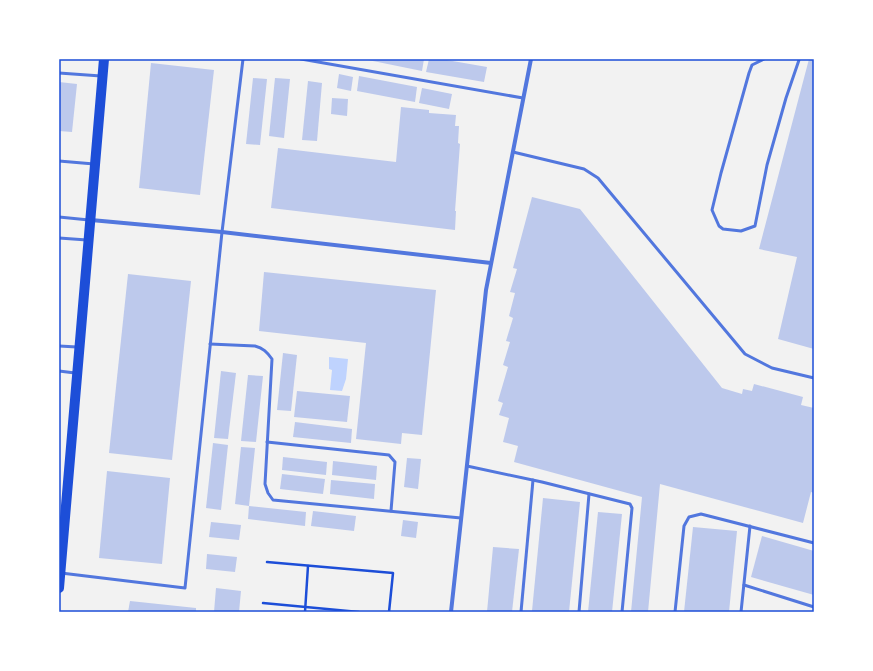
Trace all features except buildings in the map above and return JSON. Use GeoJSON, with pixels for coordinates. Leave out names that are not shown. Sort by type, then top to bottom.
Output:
{"type":"FeatureCollection","features":[{"type":"Feature","properties":{"kind":"main road"},"geometry":{"type":"LineString","coordinates":[[59,588],[62,510],[78,373],[104,59]]}},
{"type":"Feature","properties":{"kind":"street"},"geometry":{"type":"LineString","coordinates":[[451,612],[486,290],[531,59]]}},
{"type":"Feature","properties":{"kind":"street"},"geometry":{"type":"LineString","coordinates":[[91,220],[222,232],[491,263]]}},
{"type":"Feature","properties":{"kind":"lane"},"geometry":{"type":"LineString","coordinates":[[60,573],[185,588],[222,232],[243,59]]}},
{"type":"Feature","properties":{"kind":"lane"},"geometry":{"type":"LineString","coordinates":[[301,59],[523,98]]}},
{"type":"Feature","properties":{"kind":"lane"},"geometry":{"type":"LineString","coordinates":[[764,59],[752,65],[739,106],[712,210],[719,226],[723,229],[741,231],[755,226],[767,165],[799,59]]}},
{"type":"Feature","properties":{"kind":"lane"},"geometry":{"type":"LineString","coordinates":[[59,73],[103,76]]}},
{"type":"Feature","properties":{"kind":"lane"},"geometry":{"type":"LineString","coordinates":[[512,152],[584,169],[598,178],[745,354],[772,368],[814,378]]}},
{"type":"Feature","properties":{"kind":"lane"},"geometry":{"type":"LineString","coordinates":[[59,161],[96,164]]}},
{"type":"Feature","properties":{"kind":"lane"},"geometry":{"type":"LineString","coordinates":[[59,217],[91,220]]}},
{"type":"Feature","properties":{"kind":"lane"},"geometry":{"type":"LineString","coordinates":[[59,238],[89,240]]}},
{"type":"Feature","properties":{"kind":"lane"},"geometry":{"type":"LineString","coordinates":[[210,344],[255,346],[262,348],[272,359],[265,484],[268,493],[273,500],[461,518]]}},
{"type":"Feature","properties":{"kind":"lane"},"geometry":{"type":"LineString","coordinates":[[59,346],[80,347]]}},
{"type":"Feature","properties":{"kind":"lane"},"geometry":{"type":"LineString","coordinates":[[59,371],[78,373]]}},
{"type":"Feature","properties":{"kind":"lane"},"geometry":{"type":"LineString","coordinates":[[267,442],[390,455],[395,462],[391,511]]}},
{"type":"Feature","properties":{"kind":"lane"},"geometry":{"type":"LineString","coordinates":[[466,466],[533,480],[630,504],[632,508],[622,612]]}},
{"type":"Feature","properties":{"kind":"lane"},"geometry":{"type":"LineString","coordinates":[[521,612],[533,480]]}},
{"type":"Feature","properties":{"kind":"lane"},"geometry":{"type":"LineString","coordinates":[[579,612],[589,494]]}},
{"type":"Feature","properties":{"kind":"lane"},"geometry":{"type":"LineString","coordinates":[[675,612],[684,526],[689,517],[701,514],[814,543]]}},
{"type":"Feature","properties":{"kind":"lane"},"geometry":{"type":"LineString","coordinates":[[741,612],[750,526]]}},
{"type":"Feature","properties":{"kind":"lane"},"geometry":{"type":"LineString","coordinates":[[744,585],[814,607]]}},
{"type":"Feature","properties":{"kind":"path"},"geometry":{"type":"LineString","coordinates":[[267,562],[393,573],[389,612]]}},
{"type":"Feature","properties":{"kind":"path"},"geometry":{"type":"LineString","coordinates":[[304,612],[308,566]]}},
{"type":"Feature","properties":{"kind":"path"},"geometry":{"type":"LineString","coordinates":[[263,603],[359,612]]}},
{"type":"Feature","properties":{"kind":"water"},"geometry":{"type":"Polygon","coordinates":[[[329,357],[348,359],[346,379],[342,391],[330,390],[332,370],[329,369],[329,357]]]}}]}
